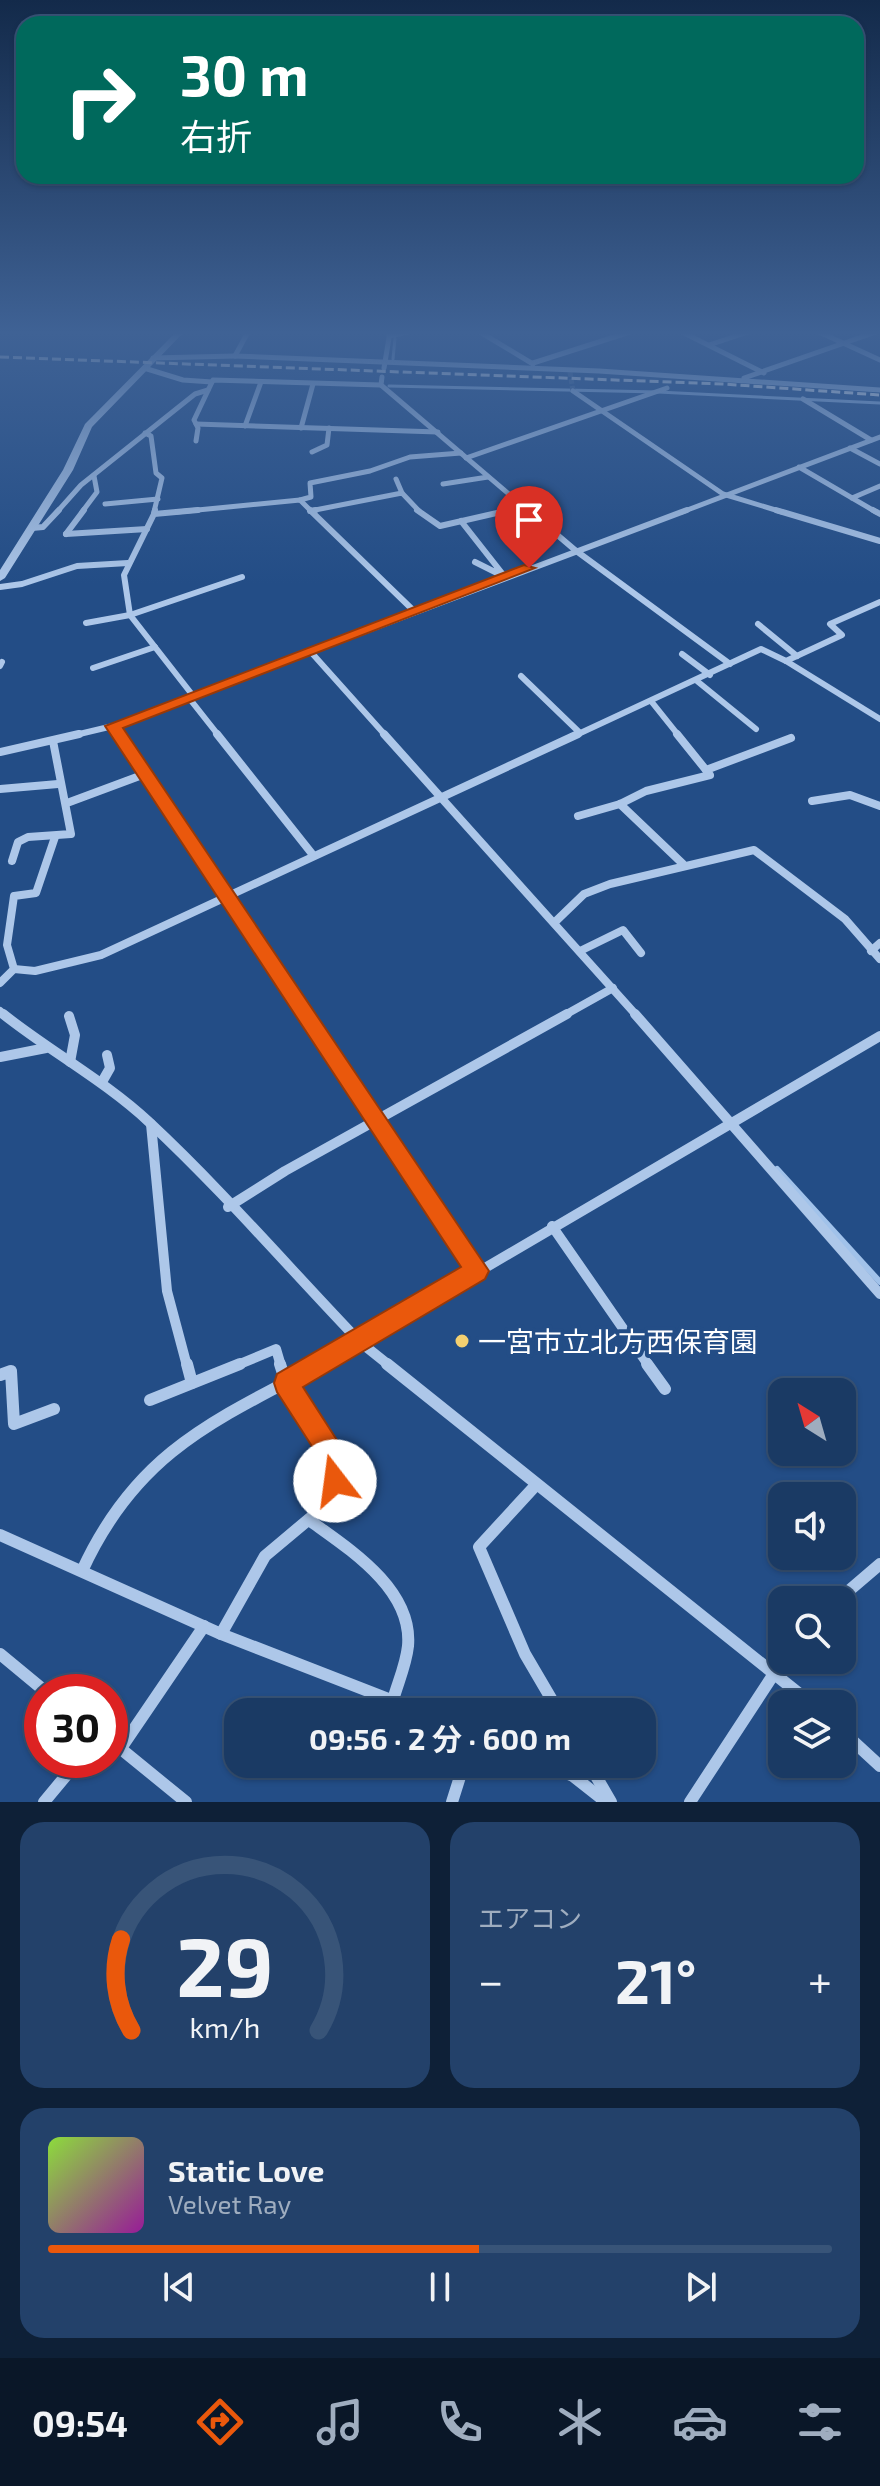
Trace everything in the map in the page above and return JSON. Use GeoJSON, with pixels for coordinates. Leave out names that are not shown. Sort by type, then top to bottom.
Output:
{"type":"FeatureCollection","features":[{"type":"Feature","properties":{"kind":"street"},"geometry":{"type":"LineString","coordinates":[[0,578],[68,470],[88,426],[98,416]]}},
{"type":"Feature","properties":{"kind":"street"},"geometry":{"type":"LineString","coordinates":[[32,528],[43,527],[81,485],[167,416]]}},
{"type":"Feature","properties":{"kind":"street"},"geometry":{"type":"LineString","coordinates":[[196,416],[196,441]]}},
{"type":"Feature","properties":{"kind":"street"},"geometry":{"type":"LineString","coordinates":[[245,426],[249,416]]}},
{"type":"Feature","properties":{"kind":"street"},"geometry":{"type":"LineString","coordinates":[[301,428],[304,416]]}},
{"type":"Feature","properties":{"kind":"street"},"geometry":{"type":"LineString","coordinates":[[419,416],[575,550],[730,664]]}},
{"type":"Feature","properties":{"kind":"street"},"geometry":{"type":"LineString","coordinates":[[154,514],[300,500],[311,497],[310,483],[370,471],[410,457],[463,456],[586,416]]}},
{"type":"Feature","properties":{"kind":"street"},"geometry":{"type":"LineString","coordinates":[[609,416],[723,494],[880,541]]}},
{"type":"Feature","properties":{"kind":"street"},"geometry":{"type":"LineString","coordinates":[[831,416],[871,440]]}},
{"type":"Feature","properties":{"kind":"street"},"geometry":{"type":"LineString","coordinates":[[196,424],[438,432]]}},
{"type":"Feature","properties":{"kind":"street"},"geometry":{"type":"LineString","coordinates":[[312,452],[327,445],[329,428]]}},
{"type":"Feature","properties":{"kind":"street"},"geometry":{"type":"LineString","coordinates":[[145,433],[151,436],[156,473],[162,478],[154,514],[124,575],[130,615],[313,855]]}},
{"type":"Feature","properties":{"kind":"street"},"geometry":{"type":"LineString","coordinates":[[0,752],[113,726],[192,698],[414,611],[880,437]]}},
{"type":"Feature","properties":{"kind":"street"},"geometry":{"type":"LineString","coordinates":[[850,448],[880,464]]}},
{"type":"Feature","properties":{"kind":"street"},"geometry":{"type":"LineString","coordinates":[[799,467],[880,514]]}},
{"type":"Feature","properties":{"kind":"street"},"geometry":{"type":"LineString","coordinates":[[94,476],[97,492],[66,534],[147,529]]}},
{"type":"Feature","properties":{"kind":"street"},"geometry":{"type":"LineString","coordinates":[[443,484],[488,477]]}},
{"type":"Feature","properties":{"kind":"street"},"geometry":{"type":"LineString","coordinates":[[396,479],[412,506],[440,526],[522,507]]}},
{"type":"Feature","properties":{"kind":"street"},"geometry":{"type":"LineString","coordinates":[[852,498],[880,486]]}},
{"type":"Feature","properties":{"kind":"street"},"geometry":{"type":"LineString","coordinates":[[310,511],[402,493]]}},
{"type":"Feature","properties":{"kind":"street"},"geometry":{"type":"LineString","coordinates":[[105,504],[158,499]]}},
{"type":"Feature","properties":{"kind":"street"},"geometry":{"type":"LineString","coordinates":[[300,500],[414,611]]}},
{"type":"Feature","properties":{"kind":"street"},"geometry":{"type":"LineString","coordinates":[[461,521],[505,577]]}},
{"type":"Feature","properties":{"kind":"street"},"geometry":{"type":"LineString","coordinates":[[475,562],[505,577]]}},
{"type":"Feature","properties":{"kind":"street"},"geometry":{"type":"LineString","coordinates":[[0,587],[22,584],[77,566],[128,563]]}},
{"type":"Feature","properties":{"kind":"street"},"geometry":{"type":"LineString","coordinates":[[86,623],[130,615],[242,577]]}},
{"type":"Feature","properties":{"kind":"street"},"geometry":{"type":"LineString","coordinates":[[786,661],[842,635],[830,624],[880,602]]}},
{"type":"Feature","properties":{"kind":"street"},"geometry":{"type":"LineString","coordinates":[[758,624],[797,656]]}},
{"type":"Feature","properties":{"kind":"street"},"geometry":{"type":"LineString","coordinates":[[93,668],[155,647]]}},
{"type":"Feature","properties":{"kind":"street"},"geometry":{"type":"LineString","coordinates":[[14,969],[35,971],[101,955],[761,649],[880,719]]}},
{"type":"Feature","properties":{"kind":"street"},"geometry":{"type":"LineString","coordinates":[[310,651],[555,922],[880,1294]]}},
{"type":"Feature","properties":{"kind":"street"},"geometry":{"type":"LineString","coordinates":[[682,654],[710,675]]}},
{"type":"Feature","properties":{"kind":"street"},"geometry":{"type":"LineString","coordinates":[[521,676],[580,733]]}},
{"type":"Feature","properties":{"kind":"street"},"geometry":{"type":"LineString","coordinates":[[697,681],[756,729]]}},
{"type":"Feature","properties":{"kind":"street"},"geometry":{"type":"LineString","coordinates":[[578,816],[620,804],[646,791],[710,775],[651,701]]}},
{"type":"Feature","properties":{"kind":"street"},"geometry":{"type":"LineString","coordinates":[[113,726],[375,1123],[477,1271]]}},
{"type":"Feature","properties":{"kind":"street"},"geometry":{"type":"LineString","coordinates":[[706,770],[791,738]]}},
{"type":"Feature","properties":{"kind":"street"},"geometry":{"type":"LineString","coordinates":[[12,861],[18,842],[28,837],[71,834],[67,803],[58,784],[60,774],[53,741]]}},
{"type":"Feature","properties":{"kind":"street"},"geometry":{"type":"LineString","coordinates":[[67,803],[145,774]]}},
{"type":"Feature","properties":{"kind":"street"},"geometry":{"type":"LineString","coordinates":[[0,789],[58,784]]}},
{"type":"Feature","properties":{"kind":"street"},"geometry":{"type":"LineString","coordinates":[[812,801],[850,795],[880,806]]}},
{"type":"Feature","properties":{"kind":"street"},"geometry":{"type":"LineString","coordinates":[[620,804],[683,864]]}},
{"type":"Feature","properties":{"kind":"street"},"geometry":{"type":"LineString","coordinates":[[14,969],[7,945],[14,896],[36,893],[55,837]]}},
{"type":"Feature","properties":{"kind":"street"},"geometry":{"type":"LineString","coordinates":[[555,922],[584,894],[683,864],[754,850],[845,919],[880,959]]}},
{"type":"Feature","properties":{"kind":"street"},"geometry":{"type":"LineString","coordinates":[[580,951],[623,930],[641,953]]}},
{"type":"Feature","properties":{"kind":"street"},"geometry":{"type":"LineString","coordinates":[[871,951],[880,943]]}},
{"type":"Feature","properties":{"kind":"street"},"geometry":{"type":"LineString","coordinates":[[0,983],[14,969]]}},
{"type":"Feature","properties":{"kind":"street"},"geometry":{"type":"LineString","coordinates":[[228,1207],[285,1171],[613,988]]}},
{"type":"Feature","properties":{"kind":"street"},"geometry":{"type":"LineString","coordinates":[[0,1011],[46,1048],[102,1082],[150,1123],[360,1342],[768,1670]]}},
{"type":"Feature","properties":{"kind":"street"},"geometry":{"type":"LineString","coordinates":[[69,1016],[75,1035],[70,1062]]}},
{"type":"Feature","properties":{"kind":"street"},"geometry":{"type":"LineString","coordinates":[[82,1571],[97,1538],[123,1495],[175,1447],[360,1342],[726,1121],[880,1036]]}},
{"type":"Feature","properties":{"kind":"street"},"geometry":{"type":"LineString","coordinates":[[0,1057],[46,1048]]}},
{"type":"Feature","properties":{"kind":"street"},"geometry":{"type":"LineString","coordinates":[[102,1082],[110,1068],[107,1055]]}},
{"type":"Feature","properties":{"kind":"street"},"geometry":{"type":"LineString","coordinates":[[150,1123],[167,1291],[192,1383]]}},
{"type":"Feature","properties":{"kind":"street"},"geometry":{"type":"LineString","coordinates":[[552,1226],[665,1389]]}},
{"type":"Feature","properties":{"kind":"street"},"geometry":{"type":"LineString","coordinates":[[150,1400],[276,1349],[286,1383],[338,1462],[333,1499],[265,1556],[221,1634]]}},
{"type":"Feature","properties":{"kind":"street"},"geometry":{"type":"LineString","coordinates":[[0,1375],[11,1371],[14,1424],[54,1409]]}},
{"type":"Feature","properties":{"kind":"street"},"geometry":{"type":"LineString","coordinates":[[536,1485],[479,1547],[525,1654],[551,1698]]}},
{"type":"Feature","properties":{"kind":"street"},"geometry":{"type":"LineString","coordinates":[[309,1520],[365,1561],[397,1603],[408,1641],[394,1698]]}},
{"type":"Feature","properties":{"kind":"street"},"geometry":{"type":"LineString","coordinates":[[0,1535],[221,1634],[388,1698]]}},
{"type":"Feature","properties":{"kind":"street"},"geometry":{"type":"LineString","coordinates":[[854,1586],[880,1564]]}},
{"type":"Feature","properties":{"kind":"street"},"geometry":{"type":"LineString","coordinates":[[128,1728],[204,1626]]}},
{"type":"Feature","properties":{"kind":"street"},"geometry":{"type":"LineString","coordinates":[[0,1654],[24,1674]]}},
{"type":"Feature","properties":{"kind":"street"},"geometry":{"type":"LineString","coordinates":[[690,1802],[771,1674]]}},
{"type":"Feature","properties":{"kind":"street"},"geometry":{"type":"LineString","coordinates":[[773,1674],[794,1690]]}},
{"type":"Feature","properties":{"kind":"street"},"geometry":{"type":"LineString","coordinates":[[856,1744],[880,1766]]}},
{"type":"Feature","properties":{"kind":"street"},"geometry":{"type":"LineString","coordinates":[[128,1754],[186,1802]]}},
{"type":"Feature","properties":{"kind":"street"},"geometry":{"type":"LineString","coordinates":[[44,1802],[64,1778]]}},
{"type":"Feature","properties":{"kind":"street"},"geometry":{"type":"LineString","coordinates":[[452,1802],[460,1778]]}},
{"type":"Feature","properties":{"kind":"street"},"geometry":{"type":"LineString","coordinates":[[576,1778],[608,1802]]}},
{"type":"Feature","properties":{"kind":"street"},"geometry":{"type":"LineString","coordinates":[[596,1778],[608,1802]]}},
{"type":"Feature","properties":{"kind":"waterway"},"geometry":{"type":"LineString","coordinates":[[777,1169],[880,1282]]}},
{"type":"Feature","properties":{"kind":"place","name":"一宮市立北方西保育園"},"geometry":{"type":"Point","coordinates":[462,1341]}},
{"type":"Feature","properties":{"kind":"route"},"geometry":{"type":"LineString","coordinates":[[335,1481],[338,1462],[286,1383],[477,1271],[375,1123],[113,726],[529,568]]}}]}
